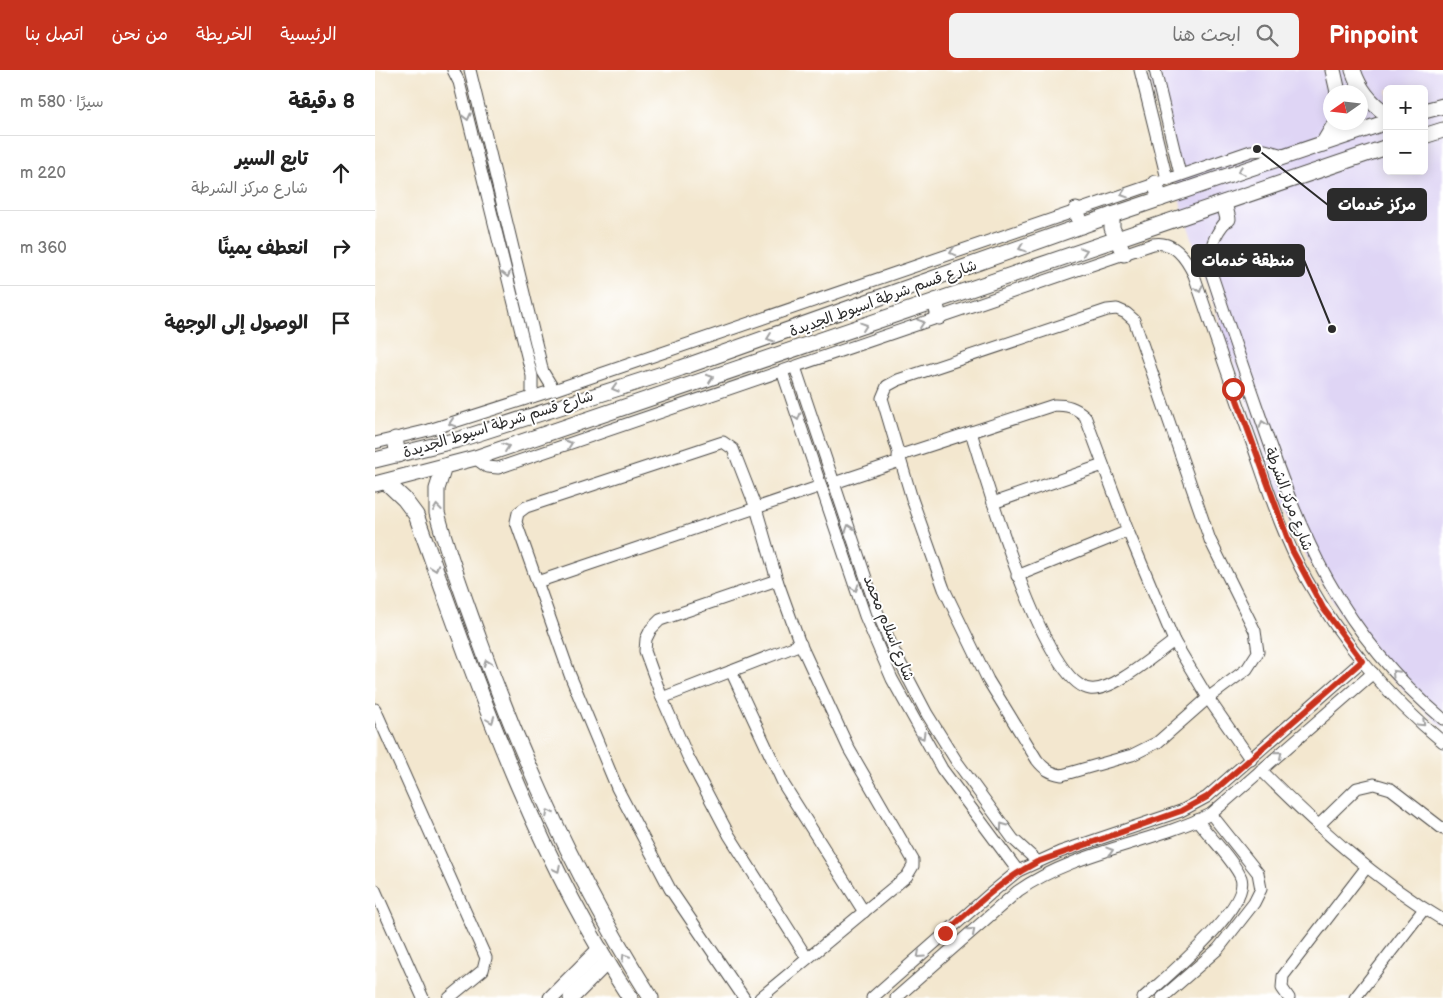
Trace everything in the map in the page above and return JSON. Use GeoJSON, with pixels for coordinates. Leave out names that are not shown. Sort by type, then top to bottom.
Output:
{"type":"FeatureCollection","features":[{"type":"Feature","properties":{"kind":"main road"},"geometry":{"type":"LineString","coordinates":[[1333,70],[1336,85]]}},
{"type":"Feature","properties":{"kind":"main road"},"geometry":{"type":"LineString","coordinates":[[1353,70],[1361,90],[1369,100],[1383,111]]}},
{"type":"Feature","properties":{"kind":"main road"},"geometry":{"type":"LineString","coordinates":[[1428,110],[1443,106]]}},
{"type":"Feature","properties":{"kind":"main road","name":"شارع قسم شرطة اسيوط الجديدة"},"geometry":{"type":"LineString","coordinates":[[375,460],[457,440],[681,368],[1112,215],[1383,123]]}},
{"type":"Feature","properties":{"kind":"main road"},"geometry":{"type":"LineString","coordinates":[[1323,144],[1331,130]]}},
{"type":"Feature","properties":{"kind":"main road"},"geometry":{"type":"LineString","coordinates":[[1428,135],[1443,130]]}},
{"type":"Feature","properties":{"kind":"main road","name":"شارع قسم شرطة اسيوط الجديدة"},"geometry":{"type":"LineString","coordinates":[[380,483],[475,458],[1383,148]]}},
{"type":"Feature","properties":{"kind":"main road"},"geometry":{"type":"LineString","coordinates":[[1160,199],[1161,181]]}},
{"type":"Feature","properties":{"kind":"main road"},"geometry":{"type":"LineString","coordinates":[[1224,203],[1228,219]]}},
{"type":"Feature","properties":{"kind":"main road"},"geometry":{"type":"LineString","coordinates":[[1077,210],[1082,226]]}},
{"type":"Feature","properties":{"kind":"main road"},"geometry":{"type":"LineString","coordinates":[[1112,215],[1113,228],[1124,254]]}},
{"type":"Feature","properties":{"kind":"main road"},"geometry":{"type":"LineString","coordinates":[[1047,239],[1053,261]]}},
{"type":"Feature","properties":{"kind":"main road"},"geometry":{"type":"LineString","coordinates":[[935,301],[939,317]]}},
{"type":"Feature","properties":{"kind":"main road"},"geometry":{"type":"LineString","coordinates":[[681,368],[688,386]]}},
{"type":"Feature","properties":{"kind":"main road"},"geometry":{"type":"LineString","coordinates":[[395,439],[399,455]]}},
{"type":"Feature","properties":{"kind":"main road"},"geometry":{"type":"LineString","coordinates":[[444,467],[437,489],[437,513],[466,603],[501,700],[543,802],[620,950],[651,998]]}},
{"type":"Feature","properties":{"kind":"main road"},"geometry":{"type":"LineString","coordinates":[[380,483],[404,499],[416,516],[502,748],[538,831],[603,956],[630,998]]}},
{"type":"Feature","properties":{"kind":"main road"},"geometry":{"type":"LineString","coordinates":[[573,901],[589,892]]}},
{"type":"Feature","properties":{"kind":"main road"},"geometry":{"type":"LineString","coordinates":[[551,998],[603,956]]}},
{"type":"Feature","properties":{"kind":"main road"},"geometry":{"type":"LineString","coordinates":[[571,998],[603,956]]}},
{"type":"Feature","properties":{"kind":"street"},"geometry":{"type":"LineString","coordinates":[[453,70],[459,82],[531,373],[532,397]]}},
{"type":"Feature","properties":{"kind":"street"},"geometry":{"type":"LineString","coordinates":[[470,70],[543,372],[554,390]]}},
{"type":"Feature","properties":{"kind":"street"},"geometry":{"type":"LineString","coordinates":[[1140,70],[1161,181]]}},
{"type":"Feature","properties":{"kind":"street"},"geometry":{"type":"LineString","coordinates":[[1155,70],[1179,174]]}},
{"type":"Feature","properties":{"kind":"street"},"geometry":{"type":"LineString","coordinates":[[375,443],[395,439],[554,390],[1179,174],[1256,150],[1287,156]]}},
{"type":"Feature","properties":{"kind":"street","name":"شارع مركز الشرطة"},"geometry":{"type":"LineString","coordinates":[[1228,219],[1213,242],[1209,258],[1210,269],[1295,514],[1309,546],[1343,607],[1363,636],[1409,687],[1443,719]]}},
{"type":"Feature","properties":{"kind":"street","name":"شارع مركز الشرطة"},"geometry":{"type":"LineString","coordinates":[[1124,254],[1158,243],[1167,244],[1175,248],[1190,266],[1292,550],[1323,608],[1362,661],[1398,700],[1443,742]]}},
{"type":"Feature","properties":{"kind":"street"},"geometry":{"type":"LineString","coordinates":[[475,458],[487,467],[498,468],[1124,254]]}},
{"type":"Feature","properties":{"kind":"street"},"geometry":{"type":"LineString","coordinates":[[1117,309],[1126,312],[1135,324],[1210,540],[1255,632],[1258,642],[1258,652],[1254,661],[1208,698],[1164,738],[1141,752],[1062,775],[1052,773],[1043,768],[988,680],[945,589],[882,404],[883,392],[892,382],[1107,310],[1117,309]]}},
{"type":"Feature","properties":{"kind":"street","name":"شارع اسلام محمد"},"geometry":{"type":"LineString","coordinates":[[795,367],[880,618],[927,714],[957,762],[1013,839],[1037,862]]}},
{"type":"Feature","properties":{"kind":"street","name":"شارع اسلام محمد"},"geometry":{"type":"LineString","coordinates":[[782,371],[844,555],[878,648],[911,717],[961,797],[1019,871]]}},
{"type":"Feature","properties":{"kind":"street"},"geometry":{"type":"LineString","coordinates":[[834,483],[971,432],[1054,405],[1065,405],[1076,409],[1085,416],[1128,531],[1174,641],[1208,698],[1251,760]]}},
{"type":"Feature","properties":{"kind":"street"},"geometry":{"type":"LineString","coordinates":[[971,432],[1017,576],[1038,622],[1066,672],[1075,683],[1089,689],[1103,689],[1112,685],[1174,641]]}},
{"type":"Feature","properties":{"kind":"street"},"geometry":{"type":"LineString","coordinates":[[744,998],[670,889],[617,788],[570,675],[516,522],[522,509],[719,442],[727,443],[733,449],[756,508],[777,580],[801,644],[849,749],[913,860],[913,866],[907,876],[760,998]]}},
{"type":"Feature","properties":{"kind":"street"},"geometry":{"type":"LineString","coordinates":[[993,503],[1103,466]]}},
{"type":"Feature","properties":{"kind":"street"},"geometry":{"type":"LineString","coordinates":[[537,582],[821,486]]}},
{"type":"Feature","properties":{"kind":"street"},"geometry":{"type":"LineString","coordinates":[[1017,576],[1128,531]]}},
{"type":"Feature","properties":{"kind":"street"},"geometry":{"type":"LineString","coordinates":[[844,555],[857,550]]}},
{"type":"Feature","properties":{"kind":"street"},"geometry":{"type":"LineString","coordinates":[[777,580],[660,620],[651,629],[646,639],[645,651],[662,698],[688,757],[729,835],[807,958]]}},
{"type":"Feature","properties":{"kind":"street"},"geometry":{"type":"LineString","coordinates":[[662,698],[801,644]]}},
{"type":"Feature","properties":{"kind":"street"},"geometry":{"type":"LineString","coordinates":[[872,998],[989,894],[1019,871],[1060,852],[1181,811],[1219,788],[1362,661]]}},
{"type":"Feature","properties":{"kind":"street"},"geometry":{"type":"LineString","coordinates":[[731,671],[784,784],[863,912]]}},
{"type":"Feature","properties":{"kind":"street"},"geometry":{"type":"LineString","coordinates":[[896,998],[1018,891],[1040,876],[1211,814],[1373,673]]}},
{"type":"Feature","properties":{"kind":"street"},"geometry":{"type":"LineString","coordinates":[[1398,700],[1409,687]]}},
{"type":"Feature","properties":{"kind":"street"},"geometry":{"type":"LineString","coordinates":[[375,709],[486,958],[483,970],[449,998]]}},
{"type":"Feature","properties":{"kind":"street"},"geometry":{"type":"LineString","coordinates":[[1261,770],[1318,826],[1366,868],[1424,909],[1443,920]]}},
{"type":"Feature","properties":{"kind":"street"},"geometry":{"type":"LineString","coordinates":[[1318,826],[1357,788],[1374,784],[1391,789],[1443,829]]}},
{"type":"Feature","properties":{"kind":"street"},"geometry":{"type":"LineString","coordinates":[[1219,788],[1228,799]]}},
{"type":"Feature","properties":{"kind":"street"},"geometry":{"type":"LineString","coordinates":[[1162,998],[1178,989],[1217,949],[1255,903],[1261,889],[1258,873],[1211,814]]}},
{"type":"Feature","properties":{"kind":"street"},"geometry":{"type":"LineString","coordinates":[[1143,998],[1206,940],[1241,893],[1241,877],[1197,820]]}},
{"type":"Feature","properties":{"kind":"street"},"geometry":{"type":"LineString","coordinates":[[1060,852],[1064,866]]}},
{"type":"Feature","properties":{"kind":"street"},"geometry":{"type":"LineString","coordinates":[[1289,998],[1282,988],[1283,976],[1366,868]]}},
{"type":"Feature","properties":{"kind":"street"},"geometry":{"type":"LineString","coordinates":[[375,890],[423,998]]}},
{"type":"Feature","properties":{"kind":"street"},"geometry":{"type":"LineString","coordinates":[[1355,998],[1424,909]]}},
{"type":"Feature","properties":{"kind":"street"},"geometry":{"type":"LineString","coordinates":[[1172,972],[1178,989]]}},
{"type":"Feature","properties":{"kind":"shaded area"},"geometry":{"type":"Polygon","coordinates":[[[1148,70],[1443,70],[1443,729],[1374,660],[1340,614],[1299,543],[1263,453],[1181,205],[1148,70]]]}},
{"type":"Feature","properties":{"kind":"place","name":"مركز خدمات"},"geometry":{"type":"Point","coordinates":[1257,149]}},
{"type":"Feature","properties":{"kind":"place","name":"منطقة خدمات"},"geometry":{"type":"Point","coordinates":[1332,329]}},
{"type":"Feature","properties":{"kind":"route"},"geometry":{"type":"LineString","coordinates":[[945,933],[989,894],[1019,871],[1060,852],[1195,805],[1219,788],[1362,661],[1323,608],[1292,550],[1279,520],[1233,389]]}}]}
